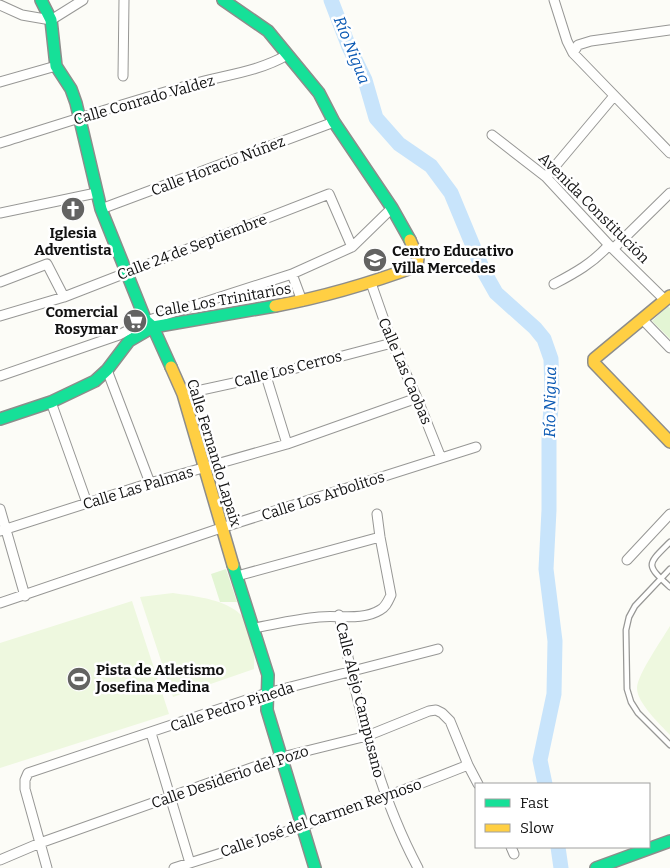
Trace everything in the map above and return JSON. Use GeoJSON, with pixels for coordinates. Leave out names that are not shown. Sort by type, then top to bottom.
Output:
{"type":"FeatureCollection","features":[{"type":"Feature","properties":{"kind":"street","name":"Calle Fernando Lapaix"},"geometry":{"type":"LineString","coordinates":[[41,0],[51,20],[56,66],[71,89],[101,209],[126,273],[183,394],[268,675],[267,710],[315,868]]}},
{"type":"Feature","properties":{"kind":"street"},"geometry":{"type":"LineString","coordinates":[[0,5],[22,15],[51,20],[83,0]]}},
{"type":"Feature","properties":{"kind":"street"},"geometry":{"type":"LineString","coordinates":[[123,76],[124,0]]}},
{"type":"Feature","properties":{"kind":"street"},"geometry":{"type":"LineString","coordinates":[[0,376],[292,274],[352,247],[392,208],[334,122],[319,93],[268,31],[223,0]]}},
{"type":"Feature","properties":{"kind":"street"},"geometry":{"type":"LineString","coordinates":[[554,0],[566,41],[573,53],[670,153]]}},
{"type":"Feature","properties":{"kind":"street"},"geometry":{"type":"LineString","coordinates":[[573,53],[578,45],[591,40],[670,30]]}},
{"type":"Feature","properties":{"kind":"street","name":"Calle Conrado Valdez"},"geometry":{"type":"LineString","coordinates":[[0,143],[195,84],[245,72],[274,62],[287,55]]}},
{"type":"Feature","properties":{"kind":"street"},"geometry":{"type":"LineString","coordinates":[[0,82],[56,66]]}},
{"type":"Feature","properties":{"kind":"street"},"geometry":{"type":"LineString","coordinates":[[546,177],[614,96]]}},
{"type":"Feature","properties":{"kind":"street","name":"Calle Horacio Núñez"},"geometry":{"type":"LineString","coordinates":[[101,209],[334,122]]}},
{"type":"Feature","properties":{"kind":"street","name":"Avenida Constitución"},"geometry":{"type":"LineString","coordinates":[[492,135],[546,177],[611,247],[668,300]]}},
{"type":"Feature","properties":{"kind":"street"},"geometry":{"type":"LineString","coordinates":[[0,213],[96,193]]}},
{"type":"Feature","properties":{"kind":"street","name":"Calle 24 de Septiembre"},"geometry":{"type":"LineString","coordinates":[[0,316],[64,296],[126,273],[328,194],[352,247]]}},
{"type":"Feature","properties":{"kind":"street"},"geometry":{"type":"LineString","coordinates":[[554,284],[587,266],[599,257],[670,194]]}},
{"type":"Feature","properties":{"kind":"street","name":"Calle Los Trinitarios"},"geometry":{"type":"LineString","coordinates":[[0,419],[51,402],[95,381],[107,370],[129,341],[150,324],[302,301],[371,283],[416,266],[418,258],[416,251],[392,208]]}},
{"type":"Feature","properties":{"kind":"street"},"geometry":{"type":"LineString","coordinates":[[0,282],[47,264],[64,296]]}},
{"type":"Feature","properties":{"kind":"street"},"geometry":{"type":"LineString","coordinates":[[292,274],[302,301]]}},
{"type":"Feature","properties":{"kind":"street","name":"Calle Las Caobas"},"geometry":{"type":"LineString","coordinates":[[371,283],[392,343],[441,458]]}},
{"type":"Feature","properties":{"kind":"street"},"geometry":{"type":"LineString","coordinates":[[668,300],[594,359],[594,363],[670,442]]}},
{"type":"Feature","properties":{"kind":"street"},"geometry":{"type":"LineString","coordinates":[[643,320],[670,348]]}},
{"type":"Feature","properties":{"kind":"street","name":"Calle Los Cerros"},"geometry":{"type":"LineString","coordinates":[[183,394],[266,376],[392,343]]}},
{"type":"Feature","properties":{"kind":"street"},"geometry":{"type":"LineString","coordinates":[[107,370],[150,483]]}},
{"type":"Feature","properties":{"kind":"street"},"geometry":{"type":"LineString","coordinates":[[266,376],[287,444]]}},
{"type":"Feature","properties":{"kind":"street","name":"Calle Las Palmas"},"geometry":{"type":"LineString","coordinates":[[3,530],[150,483],[287,444],[417,398]]}},
{"type":"Feature","properties":{"kind":"street"},"geometry":{"type":"LineString","coordinates":[[51,402],[87,503]]}},
{"type":"Feature","properties":{"kind":"street","name":"Calle Los Arbolitos"},"geometry":{"type":"LineString","coordinates":[[0,603],[222,528],[476,447]]}},
{"type":"Feature","properties":{"kind":"street"},"geometry":{"type":"LineString","coordinates":[[0,509],[3,530],[25,596]]}},
{"type":"Feature","properties":{"kind":"street"},"geometry":{"type":"LineString","coordinates":[[254,628],[317,617],[339,615],[362,617],[380,610],[388,603],[391,595],[377,514]]}},
{"type":"Feature","properties":{"kind":"street"},"geometry":{"type":"LineString","coordinates":[[627,560],[670,514]]}},
{"type":"Feature","properties":{"kind":"street"},"geometry":{"type":"LineString","coordinates":[[237,576],[380,537]]}},
{"type":"Feature","properties":{"kind":"street","name":"Calle Alejo Campusano"},"geometry":{"type":"LineString","coordinates":[[339,615],[350,672],[386,798],[418,868]]}},
{"type":"Feature","properties":{"kind":"street","name":"Calle Pedro Pineda"},"geometry":{"type":"LineString","coordinates":[[40,843],[25,789],[25,780],[28,773],[267,693],[438,649]]}},
{"type":"Feature","properties":{"kind":"street","name":"Calle Desiderio del Pozo"},"geometry":{"type":"LineString","coordinates":[[0,860],[40,843],[282,757],[367,736],[436,710],[442,713],[450,722],[477,783]]}},
{"type":"Feature","properties":{"kind":"street"},"geometry":{"type":"LineString","coordinates":[[151,733],[190,863]]}},
{"type":"Feature","properties":{"kind":"street","name":"Calle José del Carmen Reynoso"},"geometry":{"type":"LineString","coordinates":[[174,868],[302,828],[386,798],[468,765]]}},
{"type":"Feature","properties":{"kind":"street"},"geometry":{"type":"LineString","coordinates":[[596,868],[670,842]]}},
{"type":"Feature","properties":{"kind":"street"},"geometry":{"type":"LineString","coordinates":[[40,843],[47,868]]}},
{"type":"Feature","properties":{"kind":"lane"},"geometry":{"type":"LineString","coordinates":[[670,542],[651,563],[653,572],[670,588]]}},
{"type":"Feature","properties":{"kind":"lane"},"geometry":{"type":"LineString","coordinates":[[670,569],[635,606],[626,630],[626,689],[638,713],[670,745]]}},
{"type":"Feature","properties":{"kind":"green space"},"geometry":{"type":"Polygon","coordinates":[[[668,306],[670,308],[670,339],[652,321],[668,306]]]}},
{"type":"Feature","properties":{"kind":"green space"},"geometry":{"type":"Polygon","coordinates":[[[226,569],[237,602],[220,602],[211,574],[226,569]]]}},
{"type":"Feature","properties":{"kind":"green space"},"geometry":{"type":"Polygon","coordinates":[[[173,593],[199,597],[224,604],[244,618],[250,628],[254,642],[254,669],[173,697],[140,597],[173,593]]]}},
{"type":"Feature","properties":{"kind":"green space","name":"Pista de Atletismo Josefina Medina"},"geometry":{"type":"Polygon","coordinates":[[[132,601],[169,714],[0,768],[0,643],[132,601]]]}},
{"type":"Feature","properties":{"kind":"green space"},"geometry":{"type":"Polygon","coordinates":[[[670,626],[670,735],[645,707],[637,688],[641,675],[670,626]]]}},
{"type":"Feature","properties":{"kind":"waterway","name":"Río Nigua"},"geometry":{"type":"LineString","coordinates":[[331,0],[349,47],[365,80],[376,118],[399,144],[431,166],[451,193],[483,270],[496,293],[535,328],[544,339],[551,359],[552,393],[549,435],[549,510],[546,569],[555,641],[554,694],[540,760],[545,783]]}},
{"type":"Feature","properties":{"kind":"waterway","name":"Río Nigua"},"geometry":{"type":"LineString","coordinates":[[558,848],[561,868]]}},
{"type":"Feature","properties":{"kind":"traffic: fast"},"geometry":{"type":"LineString","coordinates":[[41,0],[51,20],[56,66],[71,89],[76,103],[101,209],[146,321],[153,327],[171,367]]}},
{"type":"Feature","properties":{"kind":"traffic: fast"},"geometry":{"type":"LineString","coordinates":[[223,0],[268,31],[319,93],[334,122],[392,208],[410,240]]}},
{"type":"Feature","properties":{"kind":"traffic: fast"},"geometry":{"type":"LineString","coordinates":[[0,419],[51,402],[95,381],[107,370],[129,341],[153,327],[275,306]]}},
{"type":"Feature","properties":{"kind":"traffic: fast"},"geometry":{"type":"LineString","coordinates":[[233,565],[268,675],[267,710],[315,868]]}},
{"type":"Feature","properties":{"kind":"traffic: fast"},"geometry":{"type":"LineString","coordinates":[[596,868],[670,841]]}},
{"type":"Feature","properties":{"kind":"traffic: slow"},"geometry":{"type":"LineString","coordinates":[[275,306],[347,289],[417,266],[418,258],[410,240]]}},
{"type":"Feature","properties":{"kind":"traffic: slow"},"geometry":{"type":"LineString","coordinates":[[670,296],[594,359],[594,363],[670,442]]}},
{"type":"Feature","properties":{"kind":"traffic: slow"},"geometry":{"type":"LineString","coordinates":[[171,367],[183,394],[233,565]]}},
{"type":"Feature","properties":{"kind":"place","name":"Iglesia Adventista"},"geometry":{"type":"Point","coordinates":[73,209]}},
{"type":"Feature","properties":{"kind":"place","name":"Centro Educativo Villa Mercedes"},"geometry":{"type":"Point","coordinates":[375,260]}},
{"type":"Feature","properties":{"kind":"place","name":"Comercial Rosymar"},"geometry":{"type":"Point","coordinates":[135,321]}},
{"type":"Feature","properties":{"kind":"place","name":"Pista de Atletismo Josefina Medina"},"geometry":{"type":"Point","coordinates":[79,679]}}]}
